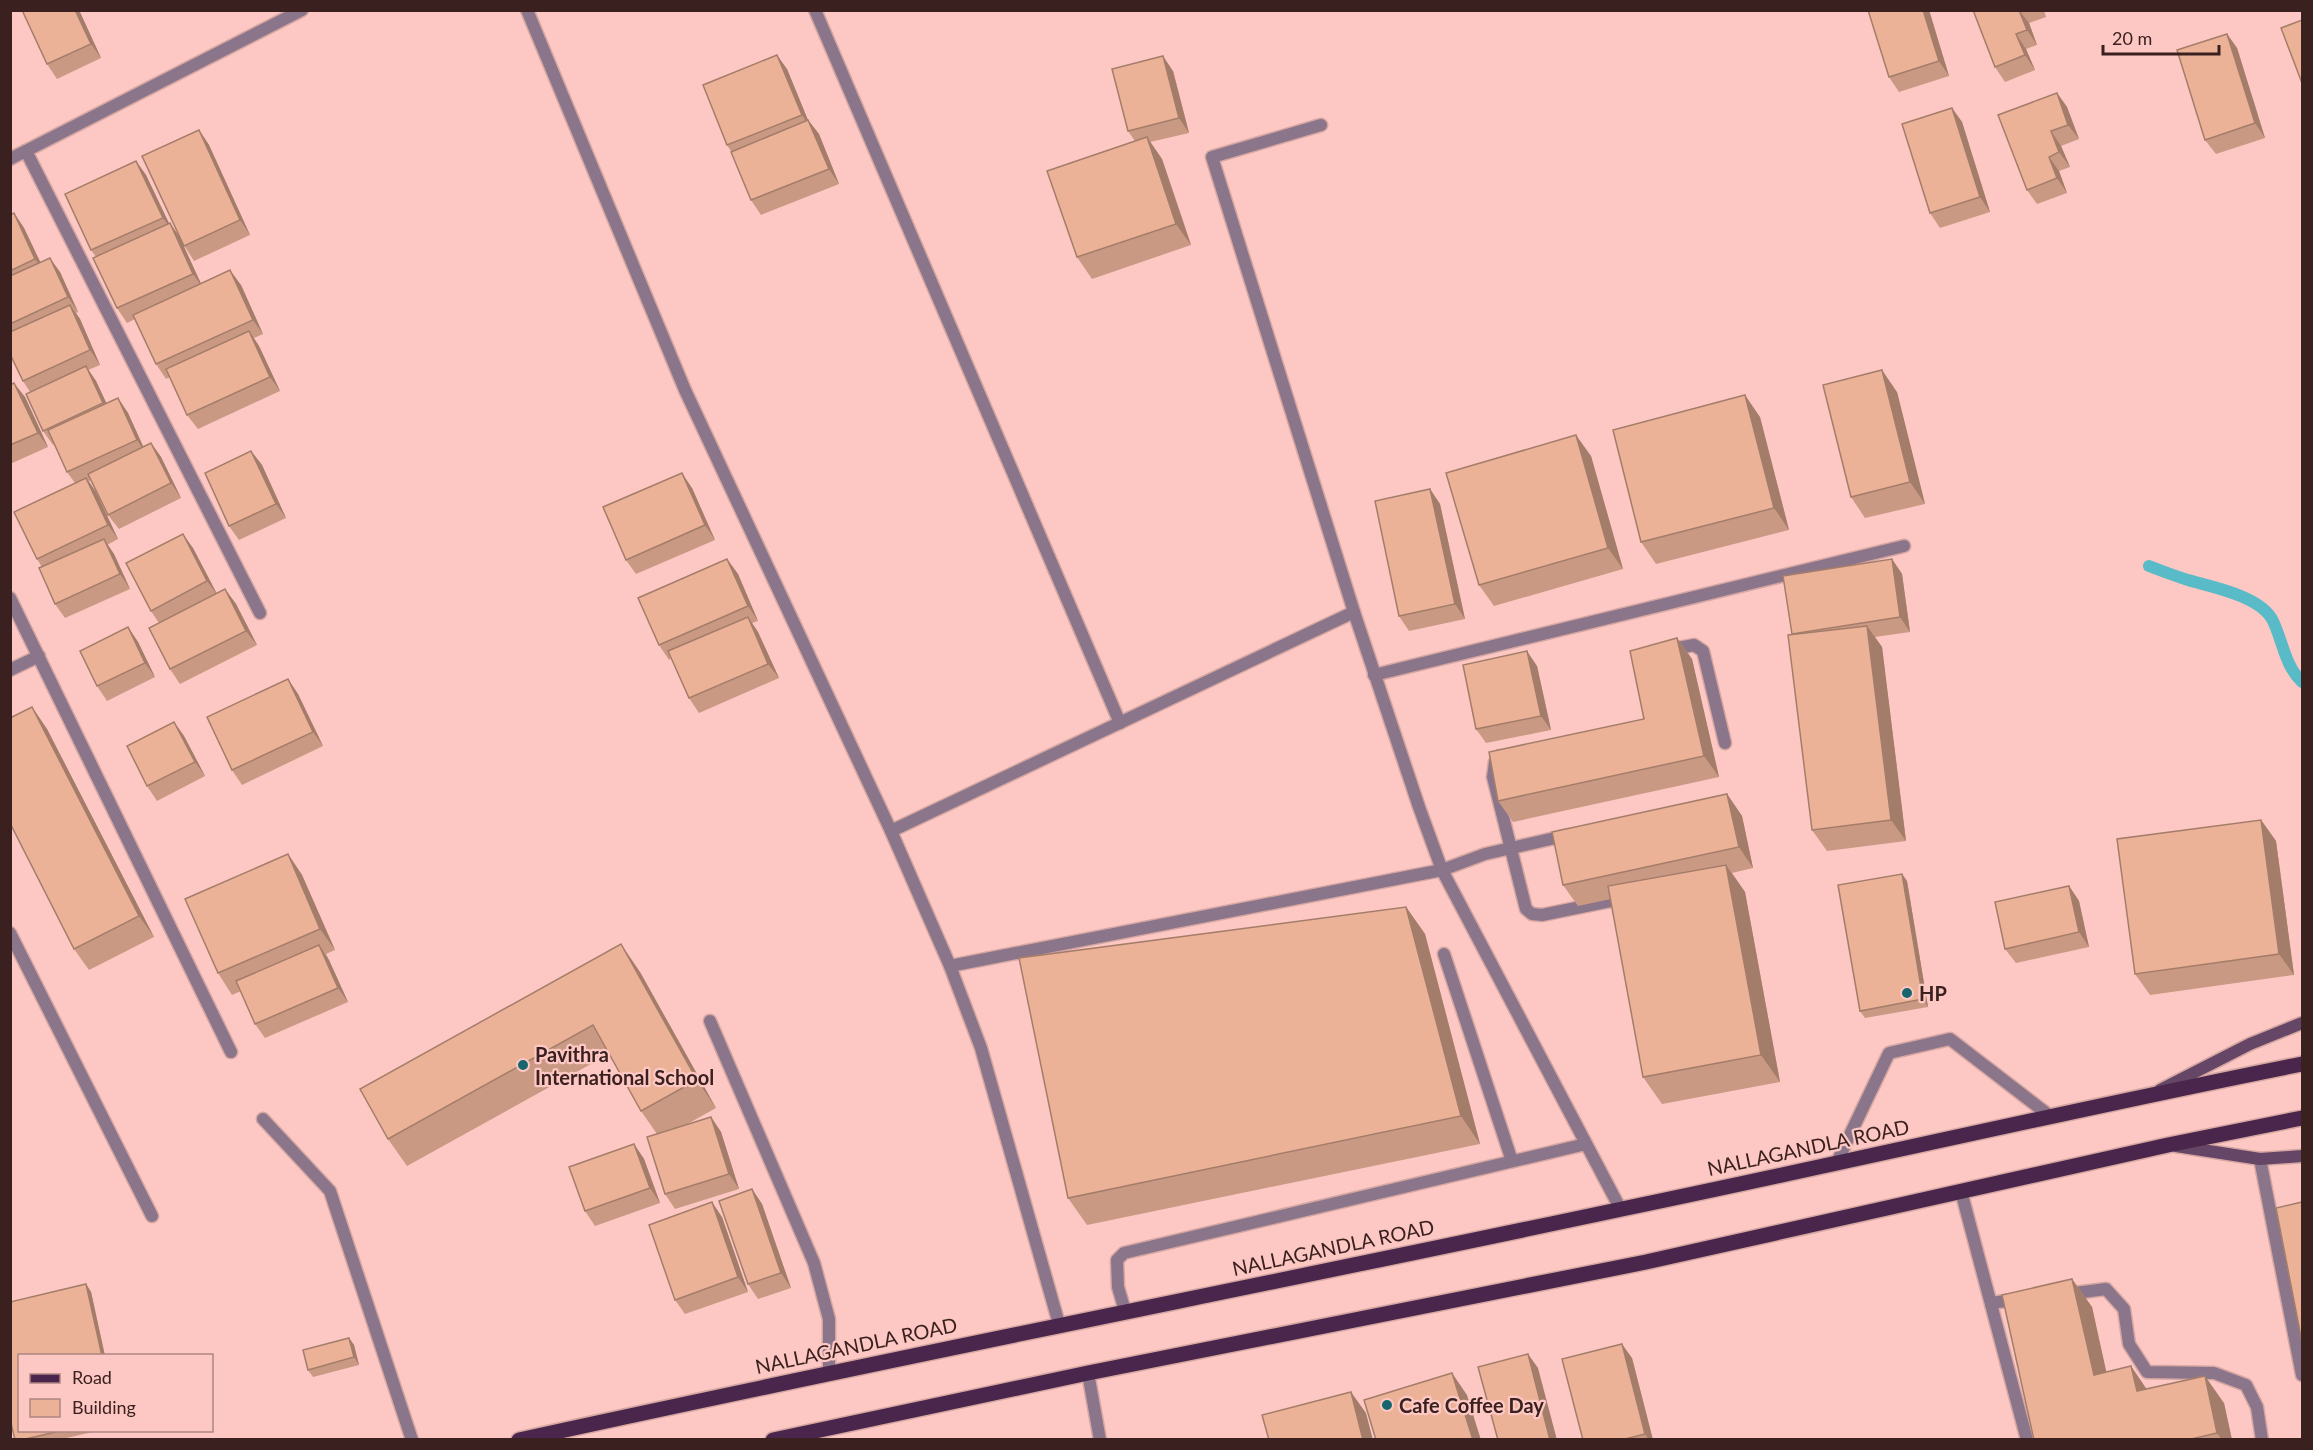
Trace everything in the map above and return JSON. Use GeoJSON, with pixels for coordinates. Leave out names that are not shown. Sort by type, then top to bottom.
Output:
{"type":"FeatureCollection","features":[{"type":"Feature","properties":{"kind":"main road","name":"NALLAGANDLA ROAD"},"geometry":{"type":"LineString","coordinates":[[519,1440],[829,1372],[1621,1210],[2153,1093],[2302,1064]]}},
{"type":"Feature","properties":{"kind":"main road"},"geometry":{"type":"LineString","coordinates":[[773,1440],[813,1435],[1088,1373],[1646,1262],[2168,1144],[2302,1118]]}},
{"type":"Feature","properties":{"kind":"street"},"geometry":{"type":"LineString","coordinates":[[10,159],[302,10]]}},
{"type":"Feature","properties":{"kind":"street"},"geometry":{"type":"LineString","coordinates":[[527,10],[685,390],[891,831],[950,966],[981,1048],[1059,1324]]}},
{"type":"Feature","properties":{"kind":"street"},"geometry":{"type":"LineString","coordinates":[[815,10],[1120,723]]}},
{"type":"Feature","properties":{"kind":"street"},"geometry":{"type":"LineString","coordinates":[[1321,125],[1212,157],[1374,675],[1442,870],[1621,1210]]}},
{"type":"Feature","properties":{"kind":"street"},"geometry":{"type":"LineString","coordinates":[[26,152],[260,613]]}},
{"type":"Feature","properties":{"kind":"street"},"geometry":{"type":"LineString","coordinates":[[1374,675],[1904,546]]}},
{"type":"Feature","properties":{"kind":"street"},"geometry":{"type":"LineString","coordinates":[[10,598],[231,1052]]}},
{"type":"Feature","properties":{"kind":"street"},"geometry":{"type":"LineString","coordinates":[[891,831],[1354,612]]}},
{"type":"Feature","properties":{"kind":"street"},"geometry":{"type":"LineString","coordinates":[[1654,654],[1689,645],[1699,647],[1703,651],[1725,743]]}},
{"type":"Feature","properties":{"kind":"street"},"geometry":{"type":"LineString","coordinates":[[10,670],[39,656]]}},
{"type":"Feature","properties":{"kind":"street"},"geometry":{"type":"LineString","coordinates":[[1506,752],[1499,757],[1492,770],[1526,909],[1532,914],[1553,914],[1635,896]]}},
{"type":"Feature","properties":{"kind":"street"},"geometry":{"type":"LineString","coordinates":[[950,966],[1442,870],[1485,854],[1576,833]]}},
{"type":"Feature","properties":{"kind":"street"},"geometry":{"type":"LineString","coordinates":[[10,933],[152,1216]]}},
{"type":"Feature","properties":{"kind":"street"},"geometry":{"type":"LineString","coordinates":[[1444,954],[1512,1161]]}},
{"type":"Feature","properties":{"kind":"street"},"geometry":{"type":"LineString","coordinates":[[710,1021],[814,1263],[829,1319],[829,1372]]}},
{"type":"Feature","properties":{"kind":"street"},"geometry":{"type":"LineString","coordinates":[[2153,1093],[2250,1044],[2302,1023]]}},
{"type":"Feature","properties":{"kind":"street"},"geometry":{"type":"LineString","coordinates":[[1837,1162],[1889,1053],[1950,1039],[2050,1116]]}},
{"type":"Feature","properties":{"kind":"street"},"geometry":{"type":"LineString","coordinates":[[263,1119],[330,1191],[412,1440]]}},
{"type":"Feature","properties":{"kind":"street"},"geometry":{"type":"LineString","coordinates":[[1125,1311],[1116,1269],[1117,1260],[1124,1253],[1586,1144]]}},
{"type":"Feature","properties":{"kind":"street"},"geometry":{"type":"LineString","coordinates":[[2168,1144],[2260,1159],[2302,1156]]}},
{"type":"Feature","properties":{"kind":"street"},"geometry":{"type":"LineString","coordinates":[[2260,1159],[2302,1375]]}},
{"type":"Feature","properties":{"kind":"street"},"geometry":{"type":"LineString","coordinates":[[1961,1191],[2027,1440]]}},
{"type":"Feature","properties":{"kind":"street"},"geometry":{"type":"LineString","coordinates":[[2060,1294],[2106,1289],[2124,1310],[2129,1344],[2147,1372],[2214,1373],[2246,1385],[2257,1407],[2262,1440]]}},
{"type":"Feature","properties":{"kind":"street"},"geometry":{"type":"LineString","coordinates":[[1991,1303],[2037,1297]]}},
{"type":"Feature","properties":{"kind":"street"},"geometry":{"type":"LineString","coordinates":[[1088,1373],[1100,1440]]}},
{"type":"Feature","properties":{"kind":"building"},"geometry":{"type":"Polygon","coordinates":[[[22,10],[75,10],[91,44],[47,64],[22,10]]]}},
{"type":"Feature","properties":{"kind":"building"},"geometry":{"type":"Polygon","coordinates":[[[1868,10],[1923,10],[1939,61],[1889,77],[1868,10]]]}},
{"type":"Feature","properties":{"kind":"building"},"geometry":{"type":"Polygon","coordinates":[[[1973,10],[2019,10],[2027,30],[2016,34],[2025,55],[1995,67],[1973,10]]]}},
{"type":"Feature","properties":{"kind":"building"},"geometry":{"type":"Polygon","coordinates":[[[2302,20],[2302,83],[2281,28],[2302,20]]]}},
{"type":"Feature","properties":{"kind":"building"},"geometry":{"type":"Polygon","coordinates":[[[2227,34],[2255,123],[2205,140],[2177,50],[2227,34]]]}},
{"type":"Feature","properties":{"kind":"building"},"geometry":{"type":"Polygon","coordinates":[[[777,55],[802,115],[727,145],[703,85],[777,55]]]}},
{"type":"Feature","properties":{"kind":"building"},"geometry":{"type":"Polygon","coordinates":[[[1163,56],[1179,118],[1128,131],[1112,69],[1163,56]]]}},
{"type":"Feature","properties":{"kind":"building"},"geometry":{"type":"Polygon","coordinates":[[[2057,93],[2068,125],[2051,131],[2059,152],[2049,157],[2057,178],[2027,190],[1998,115],[2057,93]]]}},
{"type":"Feature","properties":{"kind":"building"},"geometry":{"type":"Polygon","coordinates":[[[1952,108],[1980,197],[1930,213],[1902,124],[1952,108]]]}},
{"type":"Feature","properties":{"kind":"building"},"geometry":{"type":"Polygon","coordinates":[[[808,120],[829,169],[751,200],[731,152],[808,120]]]}},
{"type":"Feature","properties":{"kind":"building"},"geometry":{"type":"Polygon","coordinates":[[[199,130],[240,220],[184,246],[142,156],[199,130]]]}},
{"type":"Feature","properties":{"kind":"building"},"geometry":{"type":"Polygon","coordinates":[[[1147,137],[1176,224],[1077,257],[1047,171],[1147,137]]]}},
{"type":"Feature","properties":{"kind":"building"},"geometry":{"type":"Polygon","coordinates":[[[136,161],[163,218],[91,250],[65,194],[136,161]]]}},
{"type":"Feature","properties":{"kind":"building"},"geometry":{"type":"Polygon","coordinates":[[[14,213],[35,259],[10,271],[10,215],[14,213]]]}},
{"type":"Feature","properties":{"kind":"building"},"geometry":{"type":"Polygon","coordinates":[[[170,223],[193,274],[117,308],[93,258],[170,223]]]}},
{"type":"Feature","properties":{"kind":"building"},"geometry":{"type":"Polygon","coordinates":[[[50,258],[68,297],[10,324],[10,276],[50,258]]]}},
{"type":"Feature","properties":{"kind":"building"},"geometry":{"type":"Polygon","coordinates":[[[230,270],[253,320],[156,364],[133,315],[230,270]]]}},
{"type":"Feature","properties":{"kind":"building"},"geometry":{"type":"Polygon","coordinates":[[[70,305],[90,350],[23,381],[10,354],[10,332],[70,305]]]}},
{"type":"Feature","properties":{"kind":"building"},"geometry":{"type":"Polygon","coordinates":[[[249,331],[270,377],[187,415],[166,369],[249,331]]]}},
{"type":"Feature","properties":{"kind":"building"},"geometry":{"type":"Polygon","coordinates":[[[86,366],[103,403],[43,431],[26,394],[86,366]]]}},
{"type":"Feature","properties":{"kind":"building"},"geometry":{"type":"Polygon","coordinates":[[[1882,370],[1910,482],[1851,497],[1823,385],[1882,370]]]}},
{"type":"Feature","properties":{"kind":"building"},"geometry":{"type":"Polygon","coordinates":[[[14,383],[38,433],[10,445],[10,385],[14,383]]]}},
{"type":"Feature","properties":{"kind":"building"},"geometry":{"type":"Polygon","coordinates":[[[1745,395],[1774,508],[1641,542],[1613,430],[1745,395]]]}},
{"type":"Feature","properties":{"kind":"building"},"geometry":{"type":"Polygon","coordinates":[[[118,398],[137,440],[67,472],[48,430],[118,398]]]}},
{"type":"Feature","properties":{"kind":"building"},"geometry":{"type":"Polygon","coordinates":[[[1576,435],[1608,548],[1479,585],[1446,473],[1576,435]]]}},
{"type":"Feature","properties":{"kind":"building"},"geometry":{"type":"Polygon","coordinates":[[[151,443],[171,483],[108,515],[88,474],[151,443]]]}},
{"type":"Feature","properties":{"kind":"building"},"geometry":{"type":"Polygon","coordinates":[[[251,451],[276,504],[229,526],[205,473],[251,451]]]}},
{"type":"Feature","properties":{"kind":"building"},"geometry":{"type":"Polygon","coordinates":[[[682,473],[705,525],[626,560],[603,507],[682,473]]]}},
{"type":"Feature","properties":{"kind":"building"},"geometry":{"type":"Polygon","coordinates":[[[86,478],[108,525],[37,559],[14,512],[86,478]]]}},
{"type":"Feature","properties":{"kind":"building"},"geometry":{"type":"Polygon","coordinates":[[[1430,489],[1455,604],[1399,616],[1375,501],[1430,489]]]}},
{"type":"Feature","properties":{"kind":"building"},"geometry":{"type":"Polygon","coordinates":[[[183,534],[207,581],[151,611],[126,563],[183,534]]]}},
{"type":"Feature","properties":{"kind":"building"},"geometry":{"type":"Polygon","coordinates":[[[104,539],[120,574],[55,604],[39,568],[104,539]]]}},
{"type":"Feature","properties":{"kind":"building"},"geometry":{"type":"Polygon","coordinates":[[[727,559],[748,606],[659,645],[638,598],[727,559]]]}},
{"type":"Feature","properties":{"kind":"building"},"geometry":{"type":"Polygon","coordinates":[[[1892,559],[1900,617],[1792,634],[1783,576],[1892,559]]]}},
{"type":"Feature","properties":{"kind":"building"},"geometry":{"type":"Polygon","coordinates":[[[225,589],[246,631],[170,669],[149,628],[225,589]]]}},
{"type":"Feature","properties":{"kind":"building"},"geometry":{"type":"Polygon","coordinates":[[[748,617],[768,664],[689,698],[668,651],[748,617]]]}},
{"type":"Feature","properties":{"kind":"building"},"geometry":{"type":"Polygon","coordinates":[[[1867,626],[1891,820],[1812,830],[1788,635],[1867,626]]]}},
{"type":"Feature","properties":{"kind":"building"},"geometry":{"type":"Polygon","coordinates":[[[128,627],[145,663],[97,686],[80,651],[128,627]]]}},
{"type":"Feature","properties":{"kind":"building"},"geometry":{"type":"Polygon","coordinates":[[[1677,638],[1704,756],[1498,801],[1489,752],[1644,719],[1630,651],[1677,638]]]}},
{"type":"Feature","properties":{"kind":"building"},"geometry":{"type":"Polygon","coordinates":[[[1527,651],[1541,716],[1476,729],[1463,665],[1527,651]]]}},
{"type":"Feature","properties":{"kind":"building"},"geometry":{"type":"Polygon","coordinates":[[[288,679],[313,732],[232,770],[207,717],[288,679]]]}},
{"type":"Feature","properties":{"kind":"building"},"geometry":{"type":"Polygon","coordinates":[[[32,707],[139,916],[74,949],[10,823],[10,718],[32,707]]]}},
{"type":"Feature","properties":{"kind":"building"},"geometry":{"type":"Polygon","coordinates":[[[174,722],[195,762],[147,786],[127,746],[174,722]]]}},
{"type":"Feature","properties":{"kind":"building"},"geometry":{"type":"Polygon","coordinates":[[[1727,794],[1739,847],[1563,885],[1552,832],[1727,794]]]}},
{"type":"Feature","properties":{"kind":"building"},"geometry":{"type":"Polygon","coordinates":[[[2261,820],[2279,954],[2135,974],[2117,839],[2261,820]]]}},
{"type":"Feature","properties":{"kind":"building"},"geometry":{"type":"Polygon","coordinates":[[[288,854],[320,929],[218,973],[185,899],[288,854]]]}},
{"type":"Feature","properties":{"kind":"building"},"geometry":{"type":"Polygon","coordinates":[[[1726,865],[1761,1055],[1643,1077],[1608,886],[1726,865]]]}},
{"type":"Feature","properties":{"kind":"building"},"geometry":{"type":"Polygon","coordinates":[[[1902,874],[1923,999],[1860,1011],[1838,885],[1902,874]]]}},
{"type":"Feature","properties":{"kind":"building"},"geometry":{"type":"Polygon","coordinates":[[[2069,886],[2079,932],[2005,949],[1995,902],[2069,886]]]}},
{"type":"Feature","properties":{"kind":"building"},"geometry":{"type":"Polygon","coordinates":[[[1406,907],[1461,1116],[1068,1198],[1019,958],[1406,907]]]}},
{"type":"Feature","properties":{"kind":"building"},"geometry":{"type":"Polygon","coordinates":[[[621,944],[697,1080],[641,1111],[593,1025],[388,1139],[360,1089],[621,944]]]}},
{"type":"Feature","properties":{"kind":"building"},"geometry":{"type":"Polygon","coordinates":[[[319,945],[338,988],[255,1024],[236,981],[319,945]]]}},
{"type":"Feature","properties":{"kind":"building"},"geometry":{"type":"Polygon","coordinates":[[[711,1117],[729,1174],[665,1194],[647,1137],[711,1117]]]}},
{"type":"Feature","properties":{"kind":"building"},"geometry":{"type":"Polygon","coordinates":[[[634,1144],[650,1188],[585,1211],[569,1167],[634,1144]]]}},
{"type":"Feature","properties":{"kind":"building"},"geometry":{"type":"Polygon","coordinates":[[[752,1189],[781,1273],[748,1284],[719,1201],[752,1189]]]}},
{"type":"Feature","properties":{"kind":"building"},"geometry":{"type":"Polygon","coordinates":[[[712,1202],[738,1277],[675,1300],[649,1225],[712,1202]]]}},
{"type":"Feature","properties":{"kind":"building"},"geometry":{"type":"Polygon","coordinates":[[[2302,1202],[2302,1342],[2276,1208],[2302,1202]]]}},
{"type":"Feature","properties":{"kind":"building"},"geometry":{"type":"Polygon","coordinates":[[[2072,1279],[2094,1375],[2131,1366],[2137,1391],[2205,1376],[2217,1433],[2187,1440],[2034,1440],[2002,1295],[2072,1279]]]}},
{"type":"Feature","properties":{"kind":"building"},"geometry":{"type":"Polygon","coordinates":[[[86,1284],[102,1354],[18,1354],[18,1432],[56,1432],[21,1440],[15,1440],[10,1419],[10,1302],[86,1284]]]}},
{"type":"Feature","properties":{"kind":"building"},"geometry":{"type":"Polygon","coordinates":[[[349,1338],[354,1357],[308,1370],[303,1350],[349,1338]]]}},
{"type":"Feature","properties":{"kind":"building"},"geometry":{"type":"Polygon","coordinates":[[[1622,1344],[1645,1434],[1621,1440],[1583,1440],[1562,1359],[1622,1344]]]}},
{"type":"Feature","properties":{"kind":"building"},"geometry":{"type":"Polygon","coordinates":[[[1528,1354],[1550,1440],[1498,1440],[1478,1367],[1528,1354]]]}},
{"type":"Feature","properties":{"kind":"building"},"geometry":{"type":"Polygon","coordinates":[[[1452,1373],[1473,1440],[1376,1440],[1364,1400],[1452,1373]]]}},
{"type":"Feature","properties":{"kind":"building"},"geometry":{"type":"Polygon","coordinates":[[[1351,1392],[1363,1440],[1269,1440],[1262,1415],[1351,1392]]]}},
{"type":"Feature","properties":{"kind":"waterway"},"geometry":{"type":"LineString","coordinates":[[2149,566],[2222,589],[2258,605],[2273,621],[2288,661],[2302,682]]}},
{"type":"Feature","properties":{"kind":"place","name":"HP"},"geometry":{"type":"Point","coordinates":[1907,993]}},
{"type":"Feature","properties":{"kind":"place","name":"Pavithra International School"},"geometry":{"type":"Point","coordinates":[523,1065]}},
{"type":"Feature","properties":{"kind":"place","name":"Cafe Coffee Day"},"geometry":{"type":"Point","coordinates":[1387,1405]}}]}
